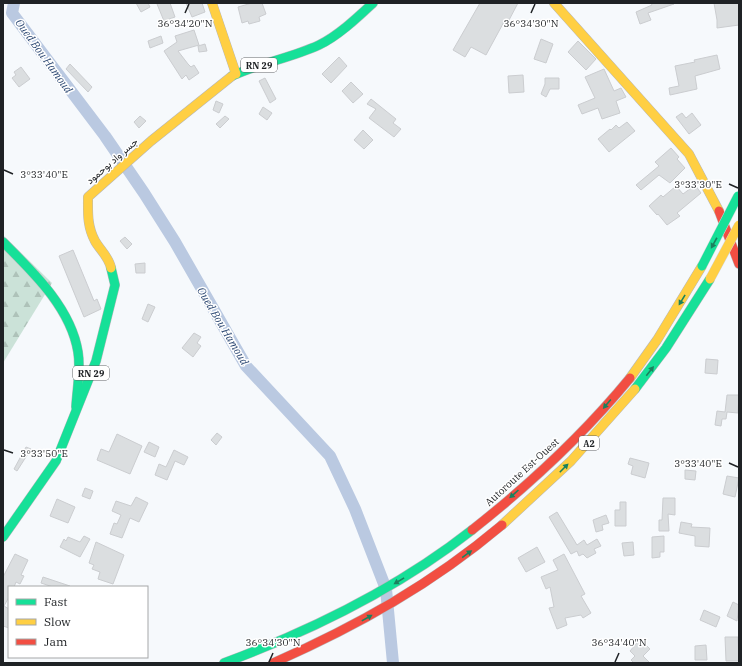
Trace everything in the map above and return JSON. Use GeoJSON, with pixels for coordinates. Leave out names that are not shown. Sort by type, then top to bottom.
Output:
{"type":"FeatureCollection","features":[{"type":"Feature","properties":{"kind":"main road"},"geometry":{"type":"LineString","coordinates":[[212,3],[236,74]]}},
{"type":"Feature","properties":{"kind":"main road","name":"RN 29"},"geometry":{"type":"LineString","coordinates":[[236,74],[294,55],[320,44],[357,18],[373,3]]}},
{"type":"Feature","properties":{"kind":"main road"},"geometry":{"type":"LineString","coordinates":[[554,3],[689,154],[717,206],[739,264]]}},
{"type":"Feature","properties":{"kind":"main road","name":"جسر واد بوحمود"},"geometry":{"type":"LineString","coordinates":[[75,417],[96,361],[115,285],[110,262],[94,241],[88,224],[88,197],[151,141],[236,74]]}},
{"type":"Feature","properties":{"kind":"main road","name":"Autoroute Est-Ouest"},"geometry":{"type":"LineString","coordinates":[[224,663],[287,640],[327,622],[399,581],[432,560],[483,522],[590,424],[641,364],[702,266],[738,194]]}},
{"type":"Feature","properties":{"kind":"main road","name":"A2"},"geometry":{"type":"LineString","coordinates":[[273,663],[366,619],[435,577],[483,543],[516,514],[599,433],[651,370],[710,280],[739,225]]}},
{"type":"Feature","properties":{"kind":"main road"},"geometry":{"type":"LineString","coordinates":[[3,242],[24,263],[53,300],[74,336],[78,352],[75,417]]}},
{"type":"Feature","properties":{"kind":"main road","name":"RN 29"},"geometry":{"type":"LineString","coordinates":[[3,536],[56,461],[75,417]]}},
{"type":"Feature","properties":{"kind":"green space"},"geometry":{"type":"Polygon","coordinates":[[[3,235],[52,283],[3,363],[3,235]]]}},
{"type":"Feature","properties":{"kind":"building"},"geometry":{"type":"Polygon","coordinates":[[[136,3],[148,3],[150,7],[141,12],[136,3]]]}},
{"type":"Feature","properties":{"kind":"building"},"geometry":{"type":"Polygon","coordinates":[[[170,3],[175,17],[164,21],[157,4],[170,3]]]}},
{"type":"Feature","properties":{"kind":"building"},"geometry":{"type":"Polygon","coordinates":[[[186,3],[202,3],[205,12],[192,17],[186,3]]]}},
{"type":"Feature","properties":{"kind":"building"},"geometry":{"type":"Polygon","coordinates":[[[252,3],[262,3],[266,14],[259,17],[260,21],[249,24],[248,21],[242,23],[238,7],[252,3]]]}},
{"type":"Feature","properties":{"kind":"building"},"geometry":{"type":"Polygon","coordinates":[[[480,3],[518,3],[508,22],[505,20],[486,55],[471,47],[465,57],[453,50],[480,3]]]}},
{"type":"Feature","properties":{"kind":"building"},"geometry":{"type":"Polygon","coordinates":[[[651,3],[674,4],[648,13],[651,20],[640,24],[636,12],[652,5],[651,3]]]}},
{"type":"Feature","properties":{"kind":"building"},"geometry":{"type":"Polygon","coordinates":[[[714,3],[739,3],[739,25],[717,28],[714,3]]]}},
{"type":"Feature","properties":{"kind":"building"},"geometry":{"type":"Polygon","coordinates":[[[194,30],[199,45],[178,51],[191,67],[194,65],[199,73],[189,80],[186,75],[182,79],[164,51],[177,42],[175,36],[194,30]]]}},
{"type":"Feature","properties":{"kind":"building"},"geometry":{"type":"Polygon","coordinates":[[[161,36],[163,43],[150,48],[148,41],[161,36]]]}},
{"type":"Feature","properties":{"kind":"building"},"geometry":{"type":"Polygon","coordinates":[[[541,39],[553,44],[546,63],[534,59],[541,39]]]}},
{"type":"Feature","properties":{"kind":"building"},"geometry":{"type":"Polygon","coordinates":[[[578,41],[596,59],[586,70],[568,52],[578,41]]]}},
{"type":"Feature","properties":{"kind":"building"},"geometry":{"type":"Polygon","coordinates":[[[205,44],[207,51],[199,52],[198,46],[205,44]]]}},
{"type":"Feature","properties":{"kind":"building"},"geometry":{"type":"Polygon","coordinates":[[[717,55],[720,69],[695,76],[697,89],[670,95],[669,88],[679,86],[675,66],[717,55]]]}},
{"type":"Feature","properties":{"kind":"building"},"geometry":{"type":"Polygon","coordinates":[[[339,57],[347,66],[331,83],[322,74],[339,57]]]}},
{"type":"Feature","properties":{"kind":"building"},"geometry":{"type":"Polygon","coordinates":[[[70,64],[92,87],[88,92],[66,69],[70,64]]]}},
{"type":"Feature","properties":{"kind":"building"},"geometry":{"type":"Polygon","coordinates":[[[21,67],[30,79],[19,87],[12,78],[16,75],[14,72],[21,67]]]}},
{"type":"Feature","properties":{"kind":"building"},"geometry":{"type":"Polygon","coordinates":[[[604,69],[614,91],[621,88],[626,97],[616,101],[620,113],[602,119],[598,108],[582,114],[578,105],[595,98],[585,77],[604,69]]]}},
{"type":"Feature","properties":{"kind":"building"},"geometry":{"type":"Polygon","coordinates":[[[523,75],[524,92],[509,93],[508,76],[523,75]]]}},
{"type":"Feature","properties":{"kind":"building"},"geometry":{"type":"Polygon","coordinates":[[[265,78],[276,99],[270,103],[259,81],[265,78]]]}},
{"type":"Feature","properties":{"kind":"building"},"geometry":{"type":"Polygon","coordinates":[[[545,78],[559,78],[559,89],[550,89],[546,97],[541,94],[545,84],[545,78]]]}},
{"type":"Feature","properties":{"kind":"building"},"geometry":{"type":"Polygon","coordinates":[[[351,82],[363,94],[353,103],[342,91],[351,82]]]}},
{"type":"Feature","properties":{"kind":"building"},"geometry":{"type":"Polygon","coordinates":[[[371,99],[396,119],[393,123],[401,129],[394,137],[369,118],[376,109],[367,104],[371,99]]]}},
{"type":"Feature","properties":{"kind":"building"},"geometry":{"type":"Polygon","coordinates":[[[216,101],[223,104],[219,113],[213,110],[216,101]]]}},
{"type":"Feature","properties":{"kind":"building"},"geometry":{"type":"Polygon","coordinates":[[[263,107],[272,113],[267,120],[259,114],[263,107]]]}},
{"type":"Feature","properties":{"kind":"building"},"geometry":{"type":"Polygon","coordinates":[[[682,113],[686,118],[692,113],[701,125],[689,134],[676,117],[682,113]]]}},
{"type":"Feature","properties":{"kind":"building"},"geometry":{"type":"Polygon","coordinates":[[[140,116],[146,121],[139,128],[134,122],[140,116]]]}},
{"type":"Feature","properties":{"kind":"building"},"geometry":{"type":"Polygon","coordinates":[[[225,116],[229,119],[220,128],[216,124],[225,116]]]}},
{"type":"Feature","properties":{"kind":"building"},"geometry":{"type":"Polygon","coordinates":[[[627,122],[635,131],[609,152],[598,139],[616,125],[619,128],[627,122]]]}},
{"type":"Feature","properties":{"kind":"building"},"geometry":{"type":"Polygon","coordinates":[[[363,130],[373,140],[364,149],[354,140],[363,130]]]}},
{"type":"Feature","properties":{"kind":"building"},"geometry":{"type":"Polygon","coordinates":[[[671,148],[679,157],[677,159],[685,168],[670,183],[659,175],[641,190],[636,185],[659,166],[655,162],[671,148]]]}},
{"type":"Feature","properties":{"kind":"building"},"geometry":{"type":"Polygon","coordinates":[[[695,185],[701,193],[677,213],[680,216],[667,225],[649,206],[661,195],[663,197],[676,186],[683,194],[695,185]]]}},
{"type":"Feature","properties":{"kind":"building"},"geometry":{"type":"Polygon","coordinates":[[[125,237],[132,244],[127,249],[120,241],[125,237]]]}},
{"type":"Feature","properties":{"kind":"building"},"geometry":{"type":"Polygon","coordinates":[[[73,250],[94,301],[97,299],[101,309],[84,317],[59,256],[73,250]]]}},
{"type":"Feature","properties":{"kind":"building"},"geometry":{"type":"Polygon","coordinates":[[[145,263],[145,273],[136,273],[135,264],[145,263]]]}},
{"type":"Feature","properties":{"kind":"building"},"geometry":{"type":"Polygon","coordinates":[[[148,304],[155,307],[148,322],[142,319],[148,304]]]}},
{"type":"Feature","properties":{"kind":"building"},"geometry":{"type":"Polygon","coordinates":[[[194,333],[201,337],[197,343],[201,346],[193,357],[182,348],[194,333]]]}},
{"type":"Feature","properties":{"kind":"building"},"geometry":{"type":"Polygon","coordinates":[[[706,359],[718,360],[717,374],[705,373],[706,359]]]}},
{"type":"Feature","properties":{"kind":"building"},"geometry":{"type":"Polygon","coordinates":[[[727,395],[739,395],[738,413],[727,412],[726,419],[722,419],[721,426],[715,425],[717,411],[725,412],[727,395]]]}},
{"type":"Feature","properties":{"kind":"building"},"geometry":{"type":"Polygon","coordinates":[[[217,433],[222,437],[216,445],[211,440],[217,433]]]}},
{"type":"Feature","properties":{"kind":"building"},"geometry":{"type":"Polygon","coordinates":[[[117,434],[142,446],[130,474],[97,460],[101,449],[109,452],[117,434]]]}},
{"type":"Feature","properties":{"kind":"building"},"geometry":{"type":"Polygon","coordinates":[[[149,442],[159,447],[155,457],[144,452],[149,442]]]}},
{"type":"Feature","properties":{"kind":"building"},"geometry":{"type":"Polygon","coordinates":[[[26,447],[31,449],[17,471],[14,469],[26,447]]]}},
{"type":"Feature","properties":{"kind":"building"},"geometry":{"type":"Polygon","coordinates":[[[174,450],[188,457],[184,465],[175,461],[167,480],[155,475],[159,464],[166,467],[174,450]]]}},
{"type":"Feature","properties":{"kind":"building"},"geometry":{"type":"Polygon","coordinates":[[[630,458],[649,463],[645,478],[631,474],[633,466],[628,464],[630,458]]]}},
{"type":"Feature","properties":{"kind":"building"},"geometry":{"type":"Polygon","coordinates":[[[685,470],[696,471],[695,480],[685,479],[685,470]]]}},
{"type":"Feature","properties":{"kind":"building"},"geometry":{"type":"Polygon","coordinates":[[[727,476],[739,478],[735,497],[723,494],[727,476]]]}},
{"type":"Feature","properties":{"kind":"building"},"geometry":{"type":"Polygon","coordinates":[[[85,488],[93,491],[90,499],[82,496],[85,488]]]}},
{"type":"Feature","properties":{"kind":"building"},"geometry":{"type":"Polygon","coordinates":[[[136,497],[148,503],[139,522],[130,518],[122,538],[110,534],[114,523],[117,524],[121,515],[112,511],[116,501],[131,506],[136,497]]]}},
{"type":"Feature","properties":{"kind":"building"},"geometry":{"type":"Polygon","coordinates":[[[663,498],[675,498],[675,515],[668,514],[669,531],[659,531],[659,520],[662,520],[663,498]]]}},
{"type":"Feature","properties":{"kind":"building"},"geometry":{"type":"Polygon","coordinates":[[[57,499],[75,507],[68,523],[50,516],[57,499]]]}},
{"type":"Feature","properties":{"kind":"building"},"geometry":{"type":"Polygon","coordinates":[[[620,502],[626,502],[626,526],[615,526],[615,510],[620,510],[620,502]]]}},
{"type":"Feature","properties":{"kind":"building"},"geometry":{"type":"Polygon","coordinates":[[[557,512],[577,545],[584,540],[587,545],[597,539],[601,546],[594,549],[596,553],[587,558],[583,554],[579,556],[577,551],[571,554],[549,517],[557,512]]]}},
{"type":"Feature","properties":{"kind":"building"},"geometry":{"type":"Polygon","coordinates":[[[606,515],[609,523],[602,525],[603,530],[596,532],[593,520],[606,515]]]}},
{"type":"Feature","properties":{"kind":"building"},"geometry":{"type":"Polygon","coordinates":[[[681,522],[692,524],[691,527],[710,528],[709,547],[695,546],[695,536],[679,533],[681,522]]]}},
{"type":"Feature","properties":{"kind":"building"},"geometry":{"type":"Polygon","coordinates":[[[84,536],[90,539],[80,557],[60,547],[64,539],[66,541],[68,537],[80,542],[84,536]]]}},
{"type":"Feature","properties":{"kind":"building"},"geometry":{"type":"Polygon","coordinates":[[[664,536],[664,552],[660,552],[660,557],[652,558],[652,537],[664,536]]]}},
{"type":"Feature","properties":{"kind":"building"},"geometry":{"type":"Polygon","coordinates":[[[96,542],[124,555],[113,584],[98,579],[100,572],[92,569],[94,565],[89,563],[96,542]]]}},
{"type":"Feature","properties":{"kind":"building"},"geometry":{"type":"Polygon","coordinates":[[[633,542],[634,555],[624,556],[622,543],[633,542]]]}},
{"type":"Feature","properties":{"kind":"building"},"geometry":{"type":"Polygon","coordinates":[[[537,547],[545,562],[526,572],[518,558],[537,547]]]}},
{"type":"Feature","properties":{"kind":"building"},"geometry":{"type":"Polygon","coordinates":[[[15,554],[28,560],[21,575],[24,576],[20,584],[16,582],[14,586],[8,586],[8,599],[4,606],[8,608],[8,628],[3,626],[3,577],[15,554]]]}},
{"type":"Feature","properties":{"kind":"building"},"geometry":{"type":"Polygon","coordinates":[[[564,554],[585,594],[581,596],[591,613],[583,618],[581,615],[565,618],[567,625],[557,629],[549,608],[554,607],[550,587],[546,589],[541,577],[558,570],[553,560],[564,554]]]}},
{"type":"Feature","properties":{"kind":"building"},"geometry":{"type":"Polygon","coordinates":[[[43,577],[70,586],[50,586],[41,583],[43,577]]]}},
{"type":"Feature","properties":{"kind":"building"},"geometry":{"type":"Polygon","coordinates":[[[733,602],[739,605],[737,621],[727,616],[733,602]]]}},
{"type":"Feature","properties":{"kind":"building"},"geometry":{"type":"Polygon","coordinates":[[[704,610],[720,617],[716,627],[700,620],[704,610]]]}},
{"type":"Feature","properties":{"kind":"building"},"geometry":{"type":"Polygon","coordinates":[[[725,637],[738,637],[739,661],[726,661],[725,637]]]}},
{"type":"Feature","properties":{"kind":"building"},"geometry":{"type":"Polygon","coordinates":[[[640,639],[650,649],[643,656],[650,663],[634,663],[631,660],[635,656],[630,651],[640,639]]]}},
{"type":"Feature","properties":{"kind":"building"},"geometry":{"type":"Polygon","coordinates":[[[706,645],[707,660],[695,660],[695,646],[706,645]]]}},
{"type":"Feature","properties":{"kind":"waterway","name":"Oued Bou Hamoud"},"geometry":{"type":"LineString","coordinates":[[14,3],[12,13],[105,136],[144,193],[175,242],[246,366],[330,456],[355,509],[386,589],[393,663]]}},
{"type":"Feature","properties":{"kind":"traffic: fast"},"geometry":{"type":"LineString","coordinates":[[232,76],[243,71],[298,54],[319,45],[340,31],[373,3]]}},
{"type":"Feature","properties":{"kind":"traffic: fast"},"geometry":{"type":"LineString","coordinates":[[702,266],[738,196]]}},
{"type":"Feature","properties":{"kind":"traffic: fast"},"geometry":{"type":"LineString","coordinates":[[3,242],[38,278],[68,320],[74,336],[79,359],[76,407]]}},
{"type":"Feature","properties":{"kind":"traffic: fast"},"geometry":{"type":"LineString","coordinates":[[3,537],[56,461],[96,361],[115,285],[111,268]]}},
{"type":"Feature","properties":{"kind":"traffic: fast"},"geometry":{"type":"LineString","coordinates":[[635,389],[666,348],[710,279]]}},
{"type":"Feature","properties":{"kind":"traffic: fast"},"geometry":{"type":"LineString","coordinates":[[224,663],[290,637],[353,606],[414,571],[472,530]]}},
{"type":"Feature","properties":{"kind":"traffic: slow"},"geometry":{"type":"LineString","coordinates":[[212,3],[236,74]]}},
{"type":"Feature","properties":{"kind":"traffic: slow"},"geometry":{"type":"LineString","coordinates":[[554,3],[689,154],[719,211]]}},
{"type":"Feature","properties":{"kind":"traffic: slow"},"geometry":{"type":"LineString","coordinates":[[111,268],[108,260],[92,235],[88,219],[88,197],[151,141],[232,76]]}},
{"type":"Feature","properties":{"kind":"traffic: slow"},"geometry":{"type":"LineString","coordinates":[[710,279],[739,225]]}},
{"type":"Feature","properties":{"kind":"traffic: slow"},"geometry":{"type":"LineString","coordinates":[[630,378],[657,340],[702,266]]}},
{"type":"Feature","properties":{"kind":"traffic: slow"},"geometry":{"type":"LineString","coordinates":[[502,525],[571,461],[635,389]]}},
{"type":"Feature","properties":{"kind":"traffic: jam"},"geometry":{"type":"LineString","coordinates":[[719,211],[739,264]]}},
{"type":"Feature","properties":{"kind":"traffic: jam"},"geometry":{"type":"LineString","coordinates":[[472,530],[535,477],[575,439],[630,378]]}},
{"type":"Feature","properties":{"kind":"traffic: jam"},"geometry":{"type":"LineString","coordinates":[[273,663],[364,619],[393,602],[448,566],[502,525]]}}]}
